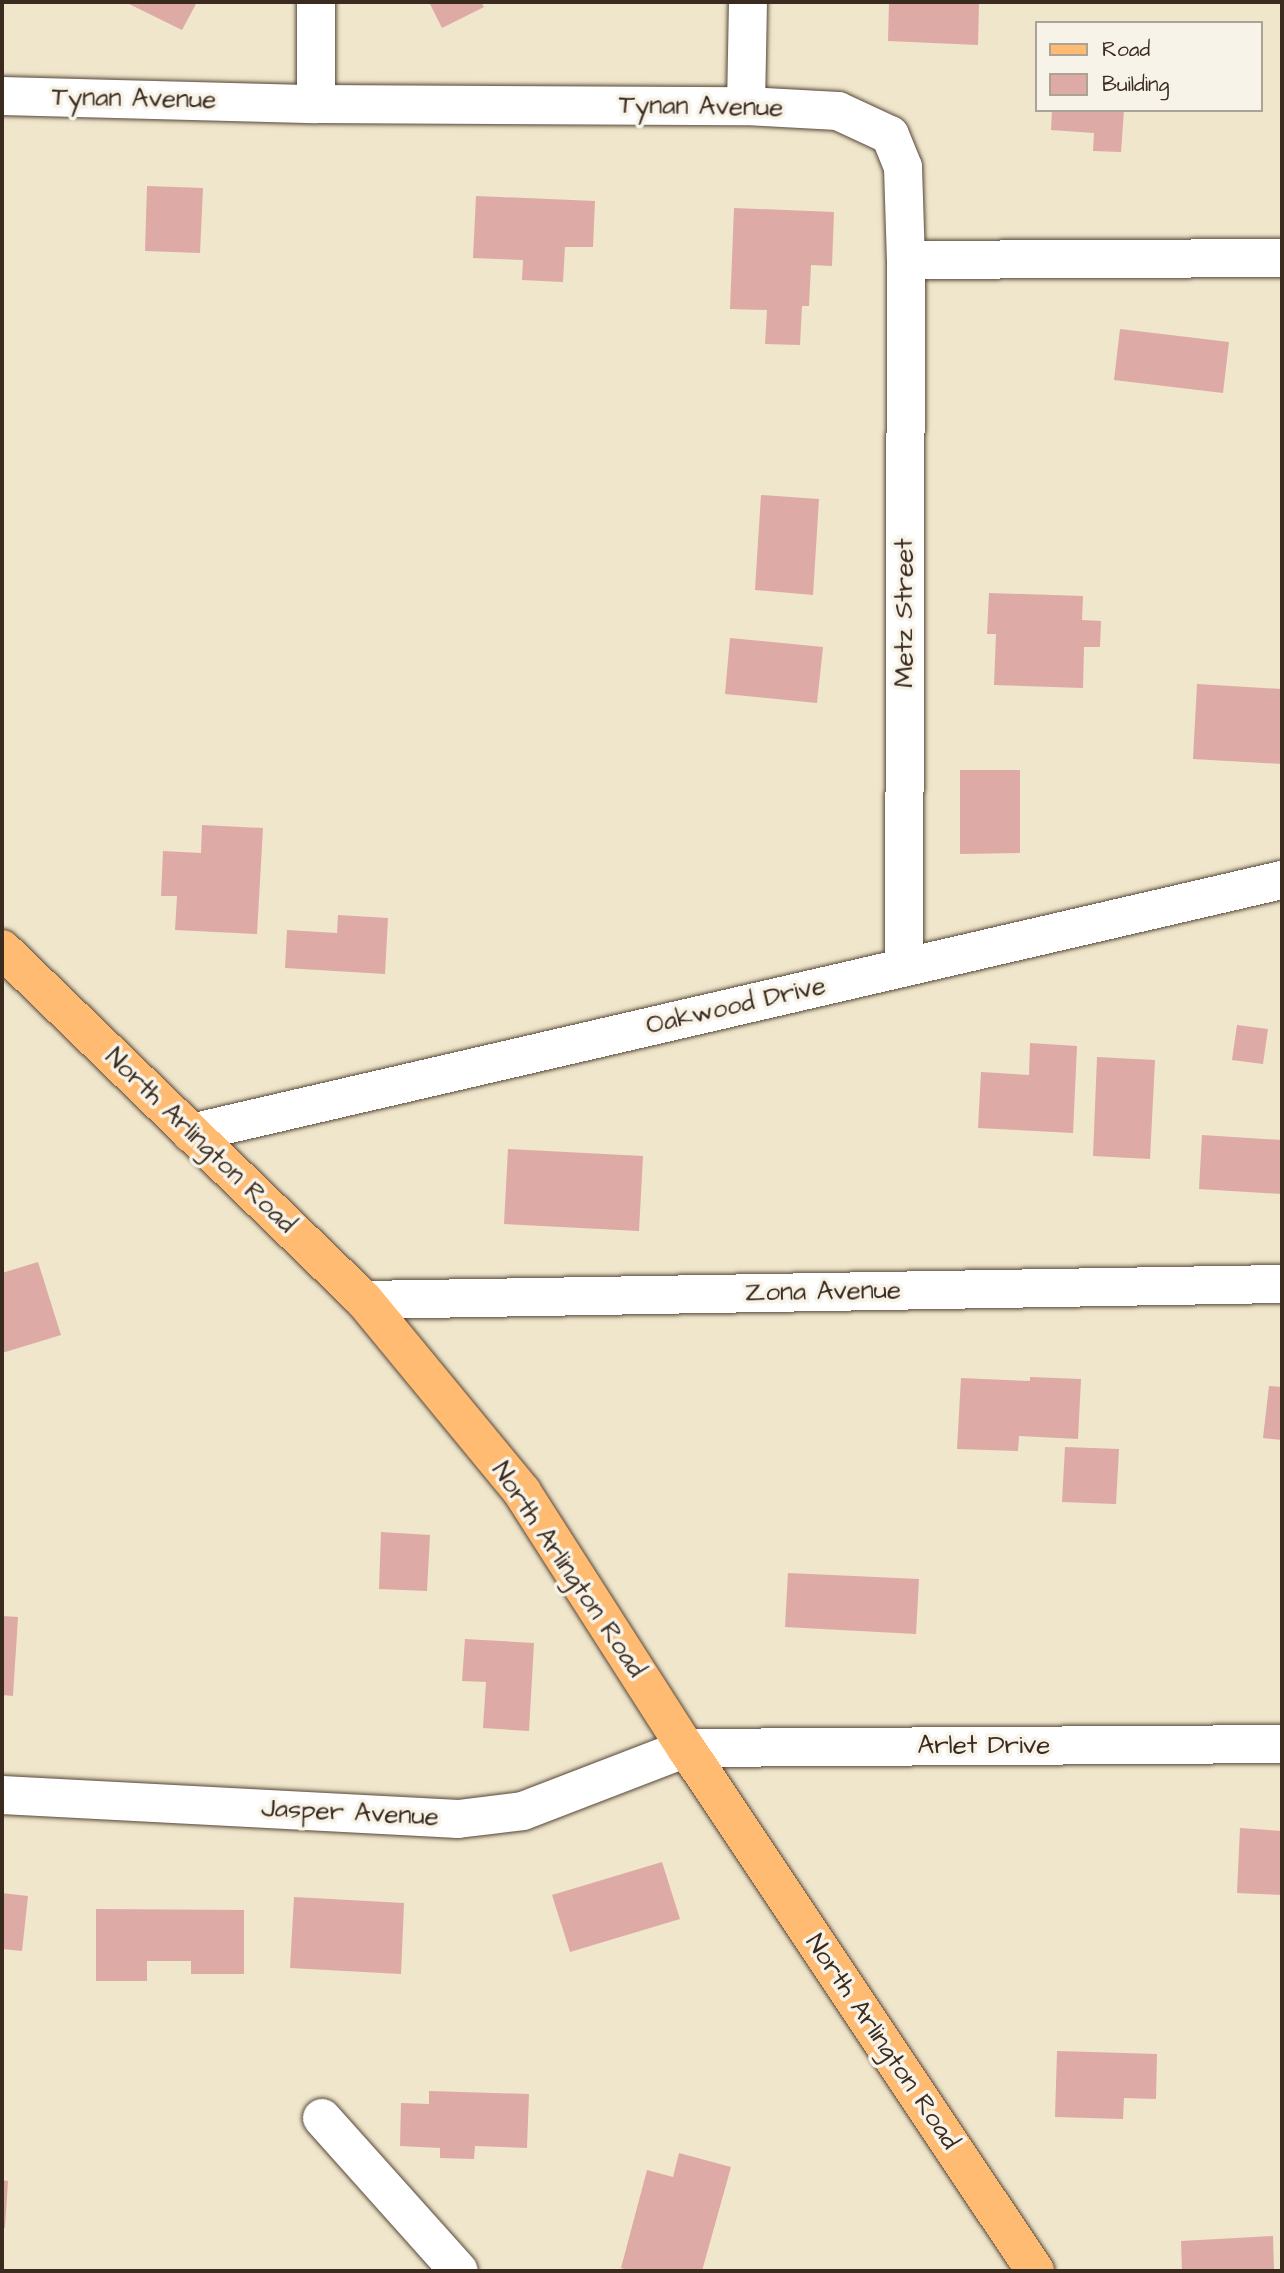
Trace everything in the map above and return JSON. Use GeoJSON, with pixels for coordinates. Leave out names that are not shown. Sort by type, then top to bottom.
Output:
{"type":"FeatureCollection","features":[{"type":"Feature","properties":{"kind":"main road","name":"North Arlington Road"},"geometry":{"type":"LineString","coordinates":[[2,949],[364,1300],[522,1492],[686,1748],[1035,2271]]}},
{"type":"Feature","properties":{"kind":"street"},"geometry":{"type":"LineString","coordinates":[[316,2],[316,104]]}},
{"type":"Feature","properties":{"kind":"street"},"geometry":{"type":"LineString","coordinates":[[746,106],[748,2]]}},
{"type":"Feature","properties":{"kind":"street","name":"Tynan Avenue"},"geometry":{"type":"LineString","coordinates":[[2,96],[316,104],[746,106],[838,111],[890,135],[903,167],[906,260]]}},
{"type":"Feature","properties":{"kind":"street"},"geometry":{"type":"LineString","coordinates":[[906,260],[1282,258]]}},
{"type":"Feature","properties":{"kind":"street","name":"Metz Street"},"geometry":{"type":"LineString","coordinates":[[904,967],[906,260]]}},
{"type":"Feature","properties":{"kind":"street","name":"Oakwood Drive"},"geometry":{"type":"LineString","coordinates":[[191,1133],[1282,880]]}},
{"type":"Feature","properties":{"kind":"street","name":"Zona Avenue"},"geometry":{"type":"LineString","coordinates":[[364,1300],[1282,1284]]}},
{"type":"Feature","properties":{"kind":"street","name":"Arlet Drive"},"geometry":{"type":"LineString","coordinates":[[686,1748],[1282,1744]]}},
{"type":"Feature","properties":{"kind":"street","name":"Jasper Avenue"},"geometry":{"type":"LineString","coordinates":[[2,1795],[458,1819],[523,1811],[686,1748]]}},
{"type":"Feature","properties":{"kind":"street"},"geometry":{"type":"LineString","coordinates":[[322,2119],[459,2271]]}},
{"type":"Feature","properties":{"kind":"building"},"geometry":{"type":"Polygon","coordinates":[[[125,2],[197,2],[182,30],[125,2]]]}},
{"type":"Feature","properties":{"kind":"building"},"geometry":{"type":"Polygon","coordinates":[[[429,2],[481,2],[484,7],[442,28],[429,2]]]}},
{"type":"Feature","properties":{"kind":"building"},"geometry":{"type":"Polygon","coordinates":[[[889,2],[979,2],[978,45],[888,41],[889,2]]]}},
{"type":"Feature","properties":{"kind":"building"},"geometry":{"type":"Polygon","coordinates":[[[1052,112],[1124,112],[1121,152],[1093,151],[1094,133],[1051,130],[1052,112]]]}},
{"type":"Feature","properties":{"kind":"building"},"geometry":{"type":"Polygon","coordinates":[[[147,186],[203,188],[200,253],[145,251],[147,186]]]}},
{"type":"Feature","properties":{"kind":"building"},"geometry":{"type":"Polygon","coordinates":[[[476,196],[595,201],[593,247],[565,247],[563,282],[522,280],[523,260],[473,258],[476,196]]]}},
{"type":"Feature","properties":{"kind":"building"},"geometry":{"type":"Polygon","coordinates":[[[734,208],[834,212],[832,266],[811,265],[809,306],[802,306],[800,345],[765,344],[767,310],[730,309],[734,208]]]}},
{"type":"Feature","properties":{"kind":"building"},"geometry":{"type":"Polygon","coordinates":[[[1120,329],[1229,342],[1223,393],[1114,380],[1120,329]]]}},
{"type":"Feature","properties":{"kind":"building"},"geometry":{"type":"Polygon","coordinates":[[[761,495],[819,499],[813,595],[755,590],[761,495]]]}},
{"type":"Feature","properties":{"kind":"building"},"geometry":{"type":"Polygon","coordinates":[[[989,593],[1083,596],[1082,620],[1101,621],[1100,647],[1084,647],[1083,688],[994,685],[996,634],[987,634],[989,593]]]}},
{"type":"Feature","properties":{"kind":"building"},"geometry":{"type":"Polygon","coordinates":[[[730,638],[823,647],[817,703],[725,694],[730,638]]]}},
{"type":"Feature","properties":{"kind":"building"},"geometry":{"type":"Polygon","coordinates":[[[1197,684],[1282,689],[1282,764],[1193,759],[1197,684]]]}},
{"type":"Feature","properties":{"kind":"building"},"geometry":{"type":"Polygon","coordinates":[[[960,770],[1020,770],[1020,853],[960,854],[960,770]]]}},
{"type":"Feature","properties":{"kind":"building"},"geometry":{"type":"Polygon","coordinates":[[[202,825],[263,828],[257,934],[175,930],[177,896],[161,896],[163,851],[201,853],[202,825]]]}},
{"type":"Feature","properties":{"kind":"building"},"geometry":{"type":"Polygon","coordinates":[[[338,915],[388,918],[385,974],[285,968],[287,930],[337,933],[338,915]]]}},
{"type":"Feature","properties":{"kind":"building"},"geometry":{"type":"Polygon","coordinates":[[[1237,1025],[1268,1029],[1263,1064],[1232,1060],[1237,1025]]]}},
{"type":"Feature","properties":{"kind":"building"},"geometry":{"type":"Polygon","coordinates":[[[1030,1043],[1077,1046],[1073,1133],[978,1128],[981,1072],[1029,1075],[1030,1043]]]}},
{"type":"Feature","properties":{"kind":"building"},"geometry":{"type":"Polygon","coordinates":[[[1097,1057],[1155,1060],[1150,1159],[1093,1156],[1097,1057]]]}},
{"type":"Feature","properties":{"kind":"building"},"geometry":{"type":"Polygon","coordinates":[[[1202,1135],[1282,1140],[1282,1194],[1199,1189],[1202,1135]]]}},
{"type":"Feature","properties":{"kind":"building"},"geometry":{"type":"Polygon","coordinates":[[[508,1149],[643,1156],[639,1231],[504,1224],[508,1149]]]}},
{"type":"Feature","properties":{"kind":"building"},"geometry":{"type":"Polygon","coordinates":[[[38,1262],[61,1335],[2,1353],[2,1273],[38,1262]]]}},
{"type":"Feature","properties":{"kind":"building"},"geometry":{"type":"Polygon","coordinates":[[[1030,1377],[1081,1379],[1078,1439],[1019,1436],[1018,1451],[957,1449],[961,1378],[1030,1381],[1030,1377]]]}},
{"type":"Feature","properties":{"kind":"building"},"geometry":{"type":"Polygon","coordinates":[[[1269,1386],[1282,1387],[1282,1440],[1263,1438],[1269,1386]]]}},
{"type":"Feature","properties":{"kind":"building"},"geometry":{"type":"Polygon","coordinates":[[[1065,1447],[1119,1449],[1116,1504],[1062,1502],[1065,1447]]]}},
{"type":"Feature","properties":{"kind":"building"},"geometry":{"type":"Polygon","coordinates":[[[381,1532],[430,1535],[427,1591],[379,1589],[381,1532]]]}},
{"type":"Feature","properties":{"kind":"building"},"geometry":{"type":"Polygon","coordinates":[[[788,1573],[919,1579],[916,1634],[785,1627],[788,1573]]]}},
{"type":"Feature","properties":{"kind":"building"},"geometry":{"type":"Polygon","coordinates":[[[2,1616],[18,1617],[13,1696],[2,1695],[2,1616]]]}},
{"type":"Feature","properties":{"kind":"building"},"geometry":{"type":"Polygon","coordinates":[[[465,1639],[534,1643],[529,1731],[483,1728],[486,1682],[462,1681],[465,1639]]]}},
{"type":"Feature","properties":{"kind":"building"},"geometry":{"type":"Polygon","coordinates":[[[1240,1828],[1282,1831],[1282,1895],[1237,1893],[1240,1828]]]}},
{"type":"Feature","properties":{"kind":"building"},"geometry":{"type":"Polygon","coordinates":[[[662,1862],[680,1919],[570,1952],[552,1895],[662,1862]]]}},
{"type":"Feature","properties":{"kind":"building"},"geometry":{"type":"Polygon","coordinates":[[[2,1893],[28,1896],[22,1951],[2,1949],[2,1893]]]}},
{"type":"Feature","properties":{"kind":"building"},"geometry":{"type":"Polygon","coordinates":[[[294,1897],[404,1903],[401,1974],[290,1968],[294,1897]]]}},
{"type":"Feature","properties":{"kind":"building"},"geometry":{"type":"Polygon","coordinates":[[[96,1909],[244,1910],[244,1974],[191,1974],[191,1961],[147,1961],[147,1981],[96,1981],[96,1909]]]}},
{"type":"Feature","properties":{"kind":"building"},"geometry":{"type":"Polygon","coordinates":[[[1057,2051],[1157,2054],[1156,2099],[1124,2098],[1123,2119],[1055,2117],[1057,2051]]]}},
{"type":"Feature","properties":{"kind":"building"},"geometry":{"type":"Polygon","coordinates":[[[429,2091],[529,2094],[527,2148],[475,2146],[474,2159],[440,2158],[440,2148],[400,2146],[401,2103],[429,2104],[429,2091]]]}},
{"type":"Feature","properties":{"kind":"building"},"geometry":{"type":"Polygon","coordinates":[[[679,2153],[731,2167],[702,2271],[633,2271],[621,2268],[647,2170],[673,2177],[679,2153]]]}},
{"type":"Feature","properties":{"kind":"building"},"geometry":{"type":"Polygon","coordinates":[[[2,2180],[8,2181],[5,2228],[2,2228],[2,2180]]]}},
{"type":"Feature","properties":{"kind":"building"},"geometry":{"type":"Polygon","coordinates":[[[1273,2236],[1274,2271],[1182,2271],[1181,2241],[1273,2236]]]}}]}
